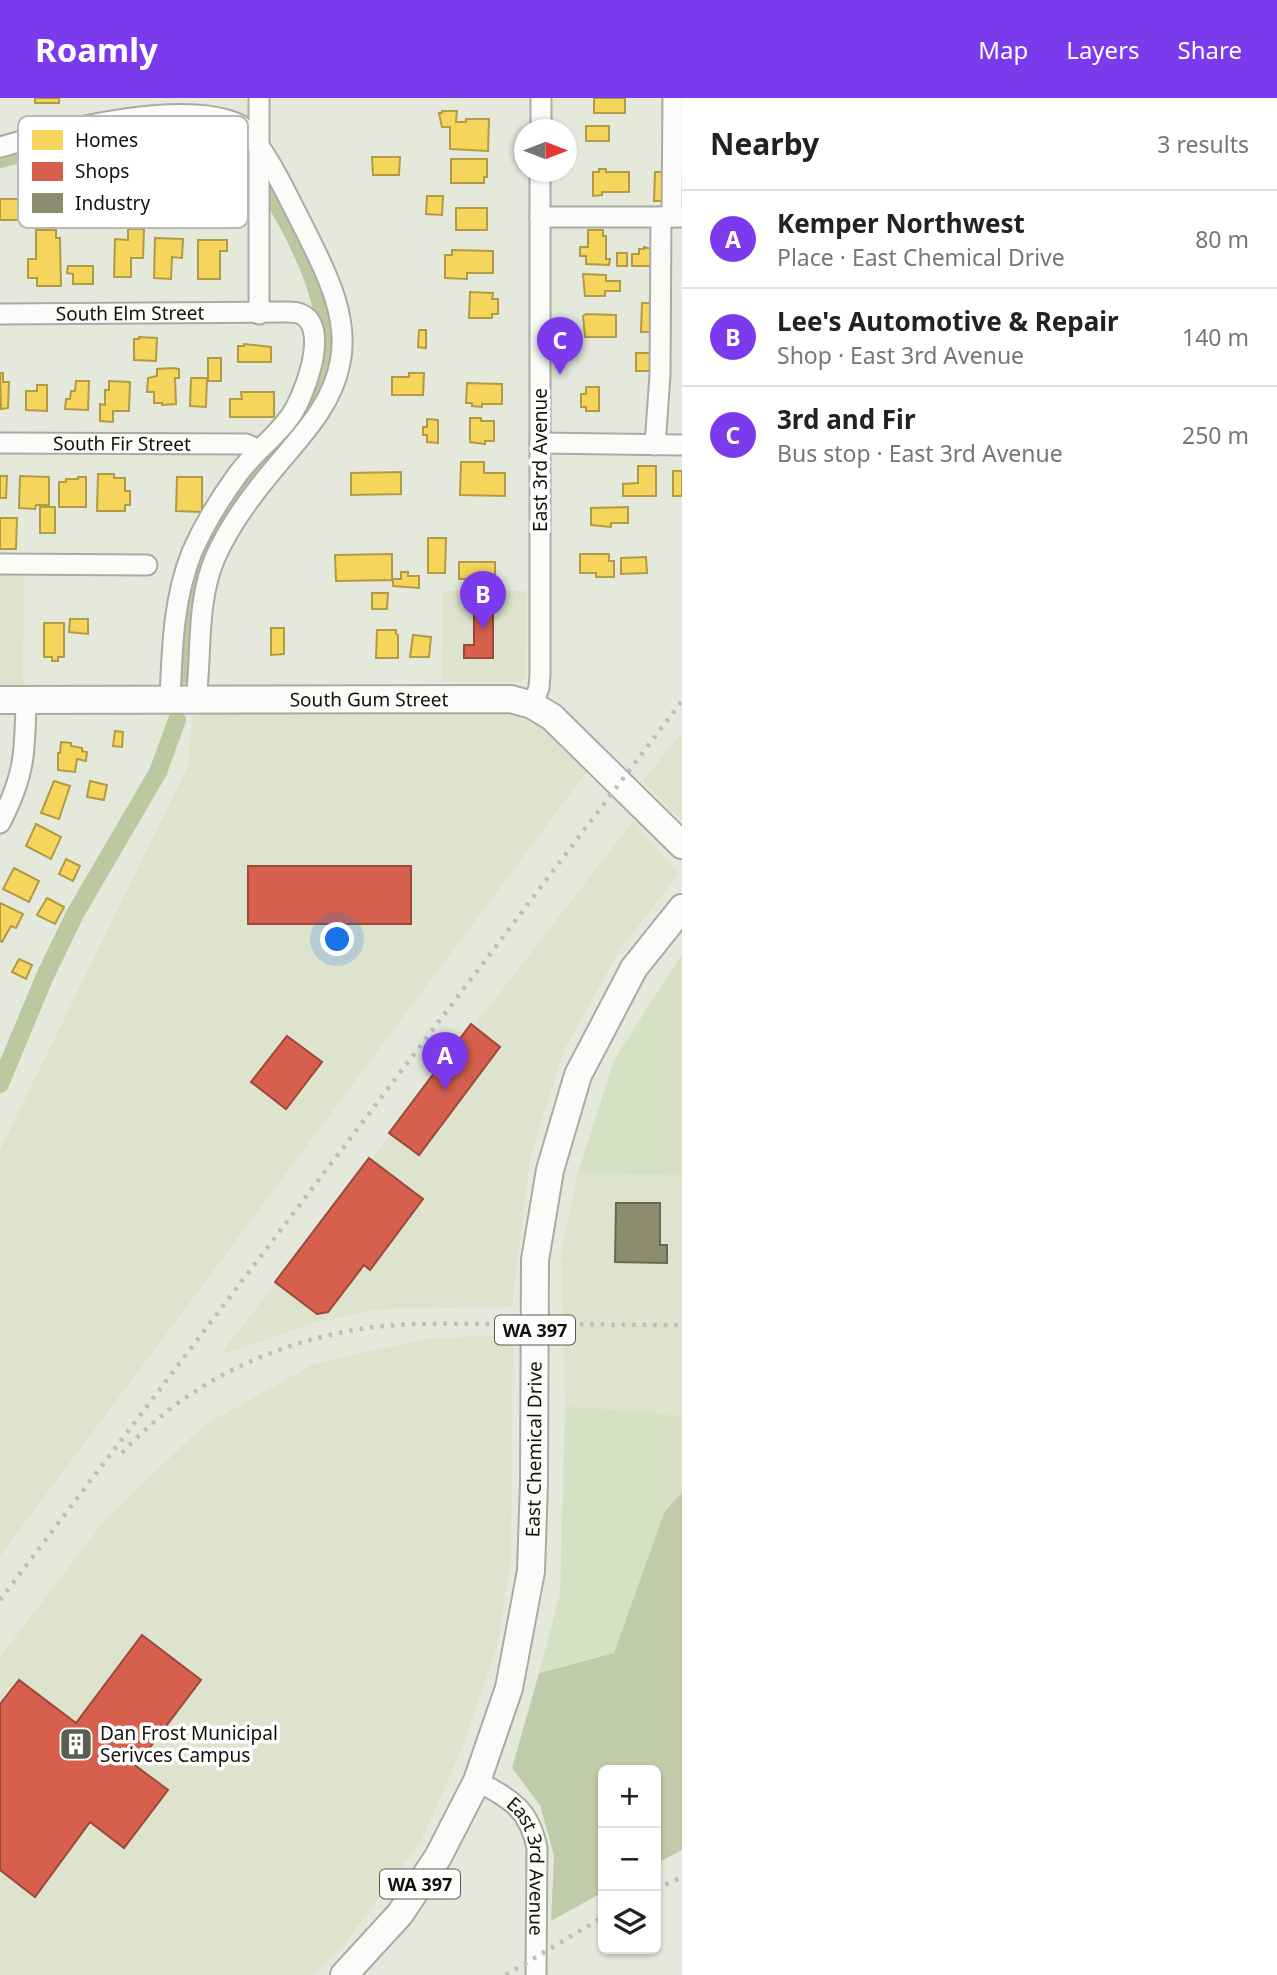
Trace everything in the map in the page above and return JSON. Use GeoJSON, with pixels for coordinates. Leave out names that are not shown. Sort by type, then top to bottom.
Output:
{"type":"FeatureCollection","features":[{"type":"Feature","properties":{"kind":"main road","name":"South Gum Street"},"geometry":{"type":"LineString","coordinates":[[13,700],[511,699],[532,705],[558,723],[682,845]]}},
{"type":"Feature","properties":{"kind":"main road","name":"East Chemical Drive"},"geometry":{"type":"LineString","coordinates":[[344,1975],[400,1914],[438,1857],[477,1781],[509,1688],[531,1571],[535,1259],[550,1170],[578,1075],[634,968],[682,908]]}},
{"type":"Feature","properties":{"kind":"street"},"geometry":{"type":"LineString","coordinates":[[259,98],[259,314]]}},
{"type":"Feature","properties":{"kind":"street"},"geometry":{"type":"LineString","coordinates":[[541,98],[541,119]]}},
{"type":"Feature","properties":{"kind":"street"},"geometry":{"type":"LineString","coordinates":[[655,445],[672,217],[673,98]]}},
{"type":"Feature","properties":{"kind":"street"},"geometry":{"type":"LineString","coordinates":[[96,116],[130,105],[195,107],[224,116]]}},
{"type":"Feature","properties":{"kind":"street"},"geometry":{"type":"LineString","coordinates":[[183,699],[203,600],[215,558],[240,515],[328,398],[341,363],[342,327],[335,297],[320,260],[271,165],[248,135]]}},
{"type":"Feature","properties":{"kind":"street"},"geometry":{"type":"LineString","coordinates":[[0,147],[18,141]]}},
{"type":"Feature","properties":{"kind":"street","name":"East 3rd Avenue"},"geometry":{"type":"LineString","coordinates":[[532,705],[539,688],[540,674],[540,182]]}},
{"type":"Feature","properties":{"kind":"street"},"geometry":{"type":"LineString","coordinates":[[540,217],[672,217]]}},
{"type":"Feature","properties":{"kind":"street","name":"South Elm Street"},"geometry":{"type":"LineString","coordinates":[[0,314],[288,312],[304,315],[313,330],[310,372],[291,416],[252,447]]}},
{"type":"Feature","properties":{"kind":"street","name":"South Fir Street"},"geometry":{"type":"LineString","coordinates":[[0,443],[252,447]]}},
{"type":"Feature","properties":{"kind":"street"},"geometry":{"type":"LineString","coordinates":[[540,443],[682,445]]}},
{"type":"Feature","properties":{"kind":"street"},"geometry":{"type":"LineString","coordinates":[[183,699],[174,628],[185,573],[198,541],[252,447]]}},
{"type":"Feature","properties":{"kind":"street"},"geometry":{"type":"LineString","coordinates":[[0,564],[147,565]]}},
{"type":"Feature","properties":{"kind":"street"},"geometry":{"type":"LineString","coordinates":[[0,823],[20,780],[25,755],[13,700]]}},
{"type":"Feature","properties":{"kind":"street","name":"East 3rd Avenue"},"geometry":{"type":"LineString","coordinates":[[477,1781],[521,1809],[534,1832],[537,1848],[536,1975]]}},
{"type":"Feature","properties":{"kind":"shaded area"},"geometry":{"type":"Polygon","coordinates":[[[0,572],[24,572],[23,685],[0,685],[0,572]]]}},
{"type":"Feature","properties":{"kind":"shaded area"},"geometry":{"type":"Polygon","coordinates":[[[443,591],[527,591],[525,678],[520,682],[442,681],[443,591]]]}},
{"type":"Feature","properties":{"kind":"shaded area"},"geometry":{"type":"Polygon","coordinates":[[[193,714],[530,714],[588,770],[0,1556],[0,1150],[188,766],[193,714]]]}},
{"type":"Feature","properties":{"kind":"shaded area"},"geometry":{"type":"Polygon","coordinates":[[[682,732],[682,821],[643,781],[682,732]]]}},
{"type":"Feature","properties":{"kind":"shaded area"},"geometry":{"type":"Polygon","coordinates":[[[633,821],[679,874],[620,949],[564,1050],[530,1158],[512,1307],[381,1309],[320,1321],[220,1355],[633,821]]]}},
{"type":"Feature","properties":{"kind":"shaded area"},"geometry":{"type":"Polygon","coordinates":[[[682,954],[682,1175],[578,1173],[614,1060],[682,954]]]}},
{"type":"Feature","properties":{"kind":"shaded area"},"geometry":{"type":"Polygon","coordinates":[[[578,1173],[682,1175],[682,1418],[677,1415],[565,1406],[561,1253],[578,1173]]]}},
{"type":"Feature","properties":{"kind":"shaded area"},"geometry":{"type":"Polygon","coordinates":[[[513,1334],[511,1559],[498,1644],[462,1748],[421,1841],[343,1946],[313,1975],[0,1975],[0,1657],[104,1521],[203,1426],[316,1363],[426,1339],[513,1334]]]}},
{"type":"Feature","properties":{"kind":"shaded area"},"geometry":{"type":"Polygon","coordinates":[[[565,1406],[677,1415],[682,1418],[682,1492],[664,1513],[614,1653],[539,1672],[560,1595],[565,1406]]]}},
{"type":"Feature","properties":{"kind":"shaded area"},"geometry":{"type":"Polygon","coordinates":[[[682,1492],[682,1850],[661,1861],[661,1765],[598,1765],[598,1895],[551,1921],[554,1856],[540,1805],[512,1768],[539,1673],[614,1653],[664,1513],[682,1492]]]}},
{"type":"Feature","properties":{"kind":"building: Homes"},"geometry":{"type":"Polygon","coordinates":[[[35,98],[59,98],[59,103],[35,103],[35,98]]]}},
{"type":"Feature","properties":{"kind":"building: Homes"},"geometry":{"type":"Polygon","coordinates":[[[594,98],[625,98],[625,113],[594,113],[594,98]]]}},
{"type":"Feature","properties":{"kind":"building: Homes"},"geometry":{"type":"Polygon","coordinates":[[[457,111],[456,122],[489,119],[488,151],[450,149],[450,127],[442,127],[439,113],[457,111]]]}},
{"type":"Feature","properties":{"kind":"building: Homes"},"geometry":{"type":"Polygon","coordinates":[[[586,126],[609,126],[609,141],[586,141],[586,126]]]}},
{"type":"Feature","properties":{"kind":"building: Homes"},"geometry":{"type":"Polygon","coordinates":[[[372,157],[400,157],[399,175],[373,175],[372,157]]]}},
{"type":"Feature","properties":{"kind":"building: Homes"},"geometry":{"type":"Polygon","coordinates":[[[451,159],[487,159],[487,177],[484,177],[484,183],[451,183],[451,159]]]}},
{"type":"Feature","properties":{"kind":"building: Homes"},"geometry":{"type":"Polygon","coordinates":[[[599,169],[606,169],[606,172],[629,172],[629,192],[602,192],[602,195],[593,196],[593,172],[599,172],[599,169]]]}},
{"type":"Feature","properties":{"kind":"building: Homes"},"geometry":{"type":"Polygon","coordinates":[[[655,172],[667,172],[666,201],[654,201],[655,172]]]}},
{"type":"Feature","properties":{"kind":"building: Homes"},"geometry":{"type":"Polygon","coordinates":[[[427,196],[443,196],[442,215],[426,214],[427,196]]]}},
{"type":"Feature","properties":{"kind":"building: Homes"},"geometry":{"type":"Polygon","coordinates":[[[0,199],[18,199],[18,220],[0,220],[0,199]]]}},
{"type":"Feature","properties":{"kind":"building: Homes"},"geometry":{"type":"Polygon","coordinates":[[[456,208],[487,208],[487,230],[456,230],[456,208]]]}},
{"type":"Feature","properties":{"kind":"building: Homes"},"geometry":{"type":"Polygon","coordinates":[[[128,229],[144,229],[143,258],[131,258],[131,277],[114,277],[115,239],[128,240],[128,229]]]}},
{"type":"Feature","properties":{"kind":"building: Homes"},"geometry":{"type":"Polygon","coordinates":[[[36,230],[56,230],[56,238],[60,238],[61,286],[37,286],[37,278],[28,278],[28,259],[36,259],[36,230]]]}},
{"type":"Feature","properties":{"kind":"building: Homes"},"geometry":{"type":"Polygon","coordinates":[[[588,230],[603,230],[609,265],[586,264],[586,256],[580,256],[580,247],[588,247],[588,230]]]}},
{"type":"Feature","properties":{"kind":"building: Homes"},"geometry":{"type":"Polygon","coordinates":[[[155,238],[183,239],[182,258],[172,257],[171,279],[154,278],[155,238]]]}},
{"type":"Feature","properties":{"kind":"building: Homes"},"geometry":{"type":"Polygon","coordinates":[[[198,240],[227,240],[227,251],[220,251],[220,279],[198,279],[198,240]]]}},
{"type":"Feature","properties":{"kind":"building: Homes"},"geometry":{"type":"Polygon","coordinates":[[[639,249],[652,249],[652,266],[632,266],[632,254],[639,254],[639,249]]]}},
{"type":"Feature","properties":{"kind":"building: Homes"},"geometry":{"type":"Polygon","coordinates":[[[452,250],[493,251],[493,273],[467,273],[467,279],[445,278],[445,255],[452,255],[452,250]]]}},
{"type":"Feature","properties":{"kind":"building: Homes"},"geometry":{"type":"Polygon","coordinates":[[[617,253],[627,253],[627,266],[617,266],[617,253]]]}},
{"type":"Feature","properties":{"kind":"building: Homes"},"geometry":{"type":"Polygon","coordinates":[[[68,266],[93,266],[93,284],[73,284],[73,274],[67,273],[68,266]]]}},
{"type":"Feature","properties":{"kind":"building: Homes"},"geometry":{"type":"Polygon","coordinates":[[[583,274],[606,275],[606,281],[620,281],[620,291],[605,291],[605,296],[585,296],[583,274]]]}},
{"type":"Feature","properties":{"kind":"building: Homes"},"geometry":{"type":"Polygon","coordinates":[[[470,292],[493,293],[492,299],[498,299],[498,314],[492,314],[492,318],[469,318],[470,292]]]}},
{"type":"Feature","properties":{"kind":"building: Homes"},"geometry":{"type":"Polygon","coordinates":[[[642,303],[655,303],[655,332],[641,332],[642,303]]]}},
{"type":"Feature","properties":{"kind":"building: Homes"},"geometry":{"type":"Polygon","coordinates":[[[616,315],[616,337],[585,337],[583,316],[616,315]]]}},
{"type":"Feature","properties":{"kind":"building: Homes"},"geometry":{"type":"Polygon","coordinates":[[[419,330],[426,330],[426,348],[418,347],[419,330]]]}},
{"type":"Feature","properties":{"kind":"building: Homes"},"geometry":{"type":"Polygon","coordinates":[[[157,338],[156,361],[134,360],[134,339],[157,338]]]}},
{"type":"Feature","properties":{"kind":"building: Homes"},"geometry":{"type":"Polygon","coordinates":[[[244,344],[271,347],[271,362],[238,362],[238,346],[244,344]]]}},
{"type":"Feature","properties":{"kind":"building: Homes"},"geometry":{"type":"Polygon","coordinates":[[[636,353],[655,353],[655,371],[636,371],[636,353]]]}},
{"type":"Feature","properties":{"kind":"building: Homes"},"geometry":{"type":"Polygon","coordinates":[[[208,358],[221,358],[221,381],[208,381],[208,358]]]}},
{"type":"Feature","properties":{"kind":"building: Homes"},"geometry":{"type":"Polygon","coordinates":[[[157,369],[179,369],[179,378],[175,378],[176,404],[154,403],[154,392],[147,392],[148,378],[157,376],[157,369]]]}},
{"type":"Feature","properties":{"kind":"building: Homes"},"geometry":{"type":"Polygon","coordinates":[[[0,373],[3,373],[3,382],[9,382],[8,408],[1,409],[0,373]]]}},
{"type":"Feature","properties":{"kind":"building: Homes"},"geometry":{"type":"Polygon","coordinates":[[[409,373],[424,373],[423,395],[392,395],[392,377],[409,377],[409,373]]]}},
{"type":"Feature","properties":{"kind":"building: Homes"},"geometry":{"type":"Polygon","coordinates":[[[191,378],[207,378],[206,407],[190,406],[191,378]]]}},
{"type":"Feature","properties":{"kind":"building: Homes"},"geometry":{"type":"Polygon","coordinates":[[[76,381],[89,381],[88,410],[65,409],[66,399],[70,399],[71,391],[75,391],[76,381]]]}},
{"type":"Feature","properties":{"kind":"building: Homes"},"geometry":{"type":"Polygon","coordinates":[[[109,381],[130,382],[129,411],[113,411],[113,422],[100,421],[100,404],[105,405],[105,390],[109,390],[109,381]]]}},
{"type":"Feature","properties":{"kind":"building: Homes"},"geometry":{"type":"Polygon","coordinates":[[[467,383],[502,384],[502,404],[482,404],[482,407],[466,403],[467,383]]]}},
{"type":"Feature","properties":{"kind":"building: Homes"},"geometry":{"type":"Polygon","coordinates":[[[37,385],[47,385],[47,411],[26,410],[26,391],[37,391],[37,385]]]}},
{"type":"Feature","properties":{"kind":"building: Homes"},"geometry":{"type":"Polygon","coordinates":[[[586,387],[599,387],[599,411],[586,411],[586,407],[581,407],[581,394],[586,394],[586,387]]]}},
{"type":"Feature","properties":{"kind":"building: Homes"},"geometry":{"type":"Polygon","coordinates":[[[241,392],[274,392],[274,417],[230,417],[230,399],[242,399],[241,392]]]}},
{"type":"Feature","properties":{"kind":"building: Homes"},"geometry":{"type":"Polygon","coordinates":[[[470,418],[494,421],[494,441],[485,441],[485,444],[470,442],[470,418]]]}},
{"type":"Feature","properties":{"kind":"building: Homes"},"geometry":{"type":"Polygon","coordinates":[[[427,419],[438,420],[438,443],[427,442],[427,435],[423,435],[427,419]]]}},
{"type":"Feature","properties":{"kind":"building: Homes"},"geometry":{"type":"Polygon","coordinates":[[[461,462],[484,462],[484,473],[505,473],[505,496],[460,495],[461,462]]]}},
{"type":"Feature","properties":{"kind":"building: Homes"},"geometry":{"type":"Polygon","coordinates":[[[638,466],[656,466],[656,496],[623,496],[623,484],[638,483],[638,466]]]}},
{"type":"Feature","properties":{"kind":"building: Homes"},"geometry":{"type":"Polygon","coordinates":[[[673,471],[682,471],[682,496],[673,496],[673,471]]]}},
{"type":"Feature","properties":{"kind":"building: Homes"},"geometry":{"type":"Polygon","coordinates":[[[401,472],[401,494],[351,495],[351,473],[401,472]]]}},
{"type":"Feature","properties":{"kind":"building: Homes"},"geometry":{"type":"Polygon","coordinates":[[[98,474],[114,474],[114,478],[125,478],[125,491],[130,491],[130,505],[125,505],[125,511],[97,511],[98,474]]]}},
{"type":"Feature","properties":{"kind":"building: Homes"},"geometry":{"type":"Polygon","coordinates":[[[0,476],[7,476],[6,498],[0,498],[0,476]]]}},
{"type":"Feature","properties":{"kind":"building: Homes"},"geometry":{"type":"Polygon","coordinates":[[[20,476],[49,477],[49,505],[36,505],[35,509],[19,508],[20,476]]]}},
{"type":"Feature","properties":{"kind":"building: Homes"},"geometry":{"type":"Polygon","coordinates":[[[86,477],[86,507],[59,507],[59,482],[86,477]]]}},
{"type":"Feature","properties":{"kind":"building: Homes"},"geometry":{"type":"Polygon","coordinates":[[[177,477],[202,477],[202,512],[176,511],[177,477]]]}},
{"type":"Feature","properties":{"kind":"building: Homes"},"geometry":{"type":"Polygon","coordinates":[[[40,507],[55,507],[55,533],[40,533],[40,507]]]}},
{"type":"Feature","properties":{"kind":"building: Homes"},"geometry":{"type":"Polygon","coordinates":[[[628,507],[628,523],[611,523],[611,527],[591,525],[591,508],[628,507]]]}},
{"type":"Feature","properties":{"kind":"building: Homes"},"geometry":{"type":"Polygon","coordinates":[[[0,518],[17,518],[16,549],[0,549],[0,518]]]}},
{"type":"Feature","properties":{"kind":"building: Homes"},"geometry":{"type":"Polygon","coordinates":[[[428,538],[446,538],[445,573],[428,573],[428,538]]]}},
{"type":"Feature","properties":{"kind":"building: Homes"},"geometry":{"type":"Polygon","coordinates":[[[392,554],[392,580],[336,581],[335,555],[392,554]]]}},
{"type":"Feature","properties":{"kind":"building: Homes"},"geometry":{"type":"Polygon","coordinates":[[[580,554],[609,554],[609,561],[614,561],[614,577],[596,577],[596,573],[580,573],[580,554]]]}},
{"type":"Feature","properties":{"kind":"building: Homes"},"geometry":{"type":"Polygon","coordinates":[[[646,557],[647,573],[621,574],[621,558],[646,557]]]}},
{"type":"Feature","properties":{"kind":"building: Homes"},"geometry":{"type":"Polygon","coordinates":[[[459,562],[495,562],[495,579],[459,579],[459,562]]]}},
{"type":"Feature","properties":{"kind":"building: Homes"},"geometry":{"type":"Polygon","coordinates":[[[401,572],[408,572],[408,576],[419,576],[419,588],[393,586],[393,579],[401,579],[401,572]]]}},
{"type":"Feature","properties":{"kind":"building: Homes"},"geometry":{"type":"Polygon","coordinates":[[[372,593],[388,593],[387,609],[372,609],[372,593]]]}},
{"type":"Feature","properties":{"kind":"building: Homes"},"geometry":{"type":"Polygon","coordinates":[[[70,619],[88,619],[88,634],[69,632],[70,619]]]}},
{"type":"Feature","properties":{"kind":"building: Homes"},"geometry":{"type":"Polygon","coordinates":[[[44,623],[64,623],[64,657],[58,657],[58,661],[52,661],[52,657],[44,657],[44,623]]]}},
{"type":"Feature","properties":{"kind":"building: Homes"},"geometry":{"type":"Polygon","coordinates":[[[271,628],[284,628],[284,654],[271,655],[271,628]]]}},
{"type":"Feature","properties":{"kind":"building: Homes"},"geometry":{"type":"Polygon","coordinates":[[[377,630],[396,630],[398,658],[376,658],[377,630]]]}},
{"type":"Feature","properties":{"kind":"building: Homes"},"geometry":{"type":"Polygon","coordinates":[[[413,635],[431,637],[429,657],[410,657],[413,635]]]}},
{"type":"Feature","properties":{"kind":"building: Homes"},"geometry":{"type":"Polygon","coordinates":[[[115,731],[123,732],[122,747],[113,746],[115,731]]]}},
{"type":"Feature","properties":{"kind":"building: Homes"},"geometry":{"type":"Polygon","coordinates":[[[61,742],[71,743],[71,746],[87,752],[86,761],[77,759],[75,772],[58,770],[61,742]]]}},
{"type":"Feature","properties":{"kind":"building: Homes"},"geometry":{"type":"Polygon","coordinates":[[[54,781],[70,786],[59,819],[41,813],[54,781]]]}},
{"type":"Feature","properties":{"kind":"building: Homes"},"geometry":{"type":"Polygon","coordinates":[[[90,781],[107,785],[104,800],[87,797],[90,781]]]}},
{"type":"Feature","properties":{"kind":"building: Homes"},"geometry":{"type":"Polygon","coordinates":[[[36,824],[61,837],[51,859],[26,846],[36,824]]]}},
{"type":"Feature","properties":{"kind":"building: Homes"},"geometry":{"type":"Polygon","coordinates":[[[66,859],[80,866],[73,881],[59,874],[66,859]]]}},
{"type":"Feature","properties":{"kind":"building: Homes"},"geometry":{"type":"Polygon","coordinates":[[[14,868],[39,881],[29,902],[3,889],[14,868]]]}},
{"type":"Feature","properties":{"kind":"building: Homes"},"geometry":{"type":"Polygon","coordinates":[[[47,898],[64,907],[55,924],[37,915],[47,898]]]}},
{"type":"Feature","properties":{"kind":"building: Homes"},"geometry":{"type":"Polygon","coordinates":[[[0,903],[23,914],[16,928],[11,926],[2,942],[0,941],[0,903]]]}},
{"type":"Feature","properties":{"kind":"building: Homes"},"geometry":{"type":"Polygon","coordinates":[[[19,959],[32,965],[26,979],[12,972],[19,959]]]}},
{"type":"Feature","properties":{"kind":"building: Shops"},"geometry":{"type":"Polygon","coordinates":[[[474,612],[493,612],[493,658],[464,658],[464,645],[474,645],[474,612]]]}},
{"type":"Feature","properties":{"kind":"building: Shops"},"geometry":{"type":"Polygon","coordinates":[[[248,866],[411,866],[411,924],[248,924],[248,866]]]}},
{"type":"Feature","properties":{"kind":"building: Shops"},"geometry":{"type":"Polygon","coordinates":[[[471,1024],[500,1047],[419,1155],[389,1133],[471,1024]]]}},
{"type":"Feature","properties":{"kind":"building: Shops"},"geometry":{"type":"Polygon","coordinates":[[[287,1036],[322,1062],[286,1109],[251,1082],[287,1036]]]}},
{"type":"Feature","properties":{"kind":"building: Shops"},"geometry":{"type":"Polygon","coordinates":[[[369,1158],[423,1199],[370,1270],[364,1265],[328,1312],[317,1314],[275,1282],[369,1158]]]}},
{"type":"Feature","properties":{"kind":"building: Shops","name":"Dan Frost Municipal Serivces Campus"},"geometry":{"type":"Polygon","coordinates":[[[142,1635],[201,1680],[136,1766],[168,1790],[124,1848],[90,1822],[35,1897],[0,1870],[0,1704],[19,1680],[76,1723],[142,1635]]]}},
{"type":"Feature","properties":{"kind":"building: Industry"},"geometry":{"type":"Polygon","coordinates":[[[616,1203],[660,1203],[660,1245],[667,1245],[667,1263],[615,1262],[616,1203]]]}},
{"type":"Feature","properties":{"kind":"waterway"},"geometry":{"type":"LineString","coordinates":[[0,159],[18,154]]}},
{"type":"Feature","properties":{"kind":"waterway"},"geometry":{"type":"LineString","coordinates":[[183,675],[187,627],[195,585],[209,545],[238,492],[300,422],[316,391],[325,358],[325,328],[316,288],[300,247],[270,193]]}},
{"type":"Feature","properties":{"kind":"waterway"},"geometry":{"type":"LineString","coordinates":[[0,1084],[45,976],[75,914],[158,772],[177,720]]}},
{"type":"Feature","properties":{"kind":"railway"},"geometry":{"type":"LineString","coordinates":[[0,1600],[682,701]]}},
{"type":"Feature","properties":{"kind":"railway"},"geometry":{"type":"LineString","coordinates":[[122,1453],[148,1427],[205,1385],[269,1354],[338,1333],[390,1325],[423,1324],[682,1325]]}},
{"type":"Feature","properties":{"kind":"railway"},"geometry":{"type":"LineString","coordinates":[[661,1887],[682,1877]]}},
{"type":"Feature","properties":{"kind":"railway"},"geometry":{"type":"LineString","coordinates":[[506,1975],[598,1920]]}},
{"type":"Feature","properties":{"kind":"place","name":"3rd and Fir"},"geometry":{"type":"Point","coordinates":[560,375]}},
{"type":"Feature","properties":{"kind":"place","name":"Lee's Automotive & Repair"},"geometry":{"type":"Point","coordinates":[483,629]}},
{"type":"Feature","properties":{"kind":"place","name":"Kemper Northwest"},"geometry":{"type":"Point","coordinates":[445,1090]}},
{"type":"Feature","properties":{"kind":"place","name":"Dan Frost Municipal Serivces Campus"},"geometry":{"type":"Point","coordinates":[76,1744]}}]}
